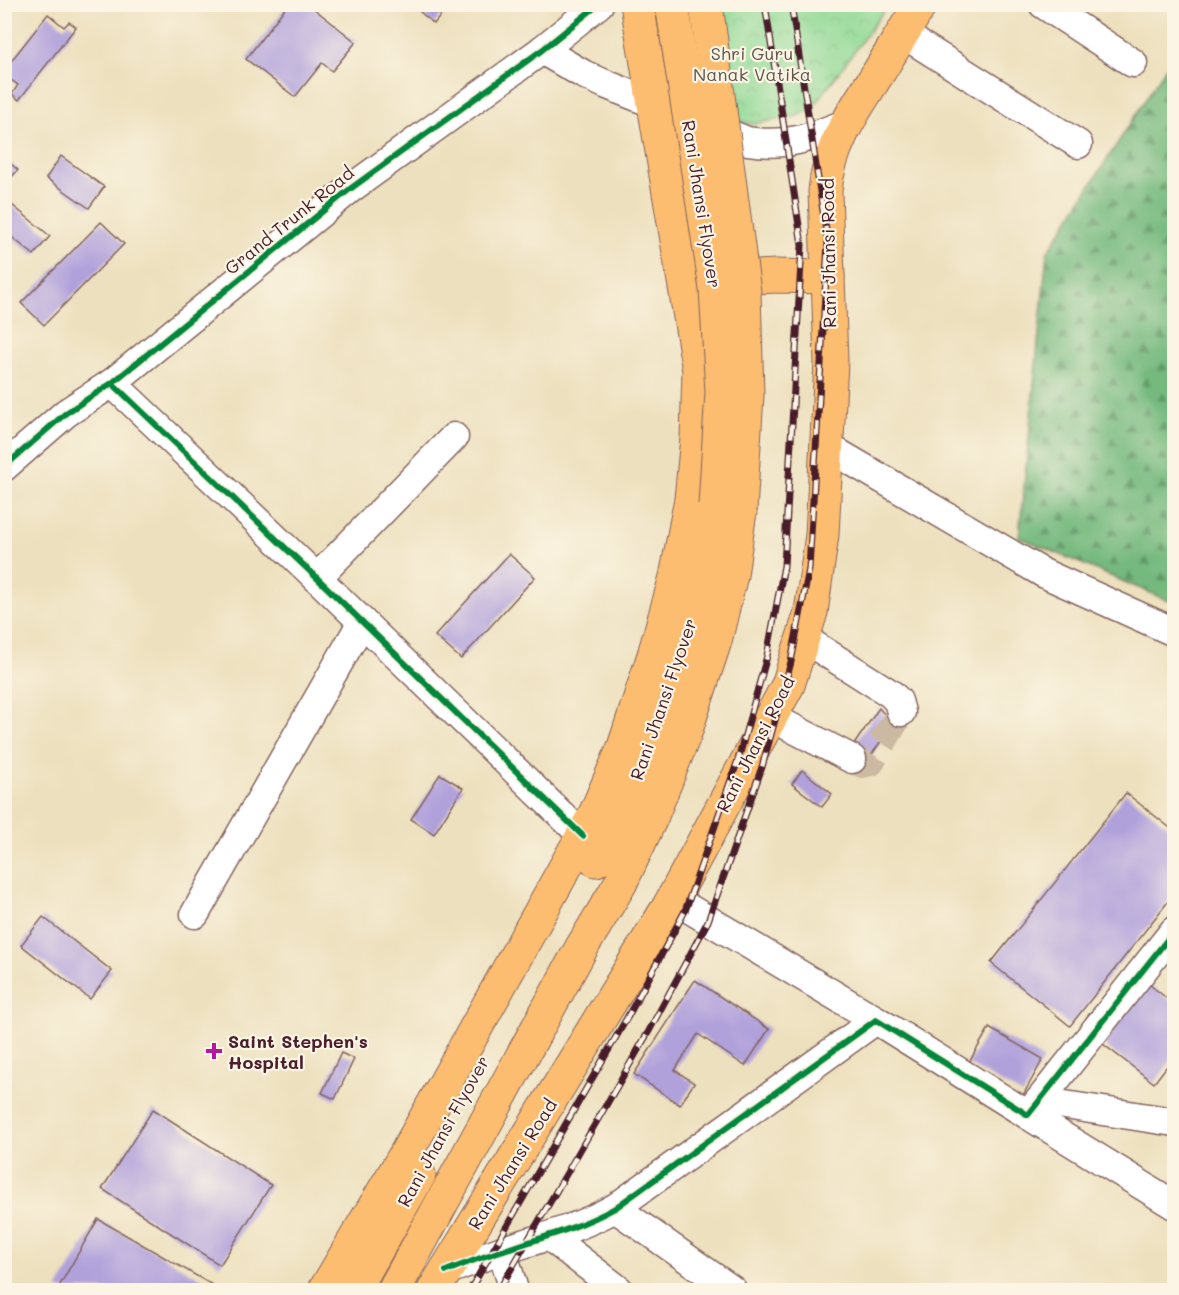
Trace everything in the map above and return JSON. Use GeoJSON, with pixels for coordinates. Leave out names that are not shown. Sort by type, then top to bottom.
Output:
{"type":"FeatureCollection","features":[{"type":"Feature","properties":{"kind":"main road"},"geometry":{"type":"LineString","coordinates":[[325,1290],[404,1157],[596,812],[624,747],[654,655],[675,577],[691,499],[697,438],[699,370],[637,4]]}},
{"type":"Feature","properties":{"kind":"main road","name":"Rani Jhansi Flyover"},"geometry":{"type":"LineString","coordinates":[[354,1290],[625,807],[689,633],[715,505],[722,392],[716,289],[672,4]]}},
{"type":"Feature","properties":{"kind":"main road","name":"Rani Jhansi Flyover"},"geometry":{"type":"LineString","coordinates":[[394,1290],[582,947],[620,884],[651,818],[685,733],[715,641],[731,575],[741,511],[747,394],[744,292],[706,4]]}},
{"type":"Feature","properties":{"kind":"main road","name":"Rani Jhansi Road"},"geometry":{"type":"LineString","coordinates":[[440,1281],[674,898],[788,685],[811,612],[822,536],[831,362],[826,170],[847,123],[921,4]]}},
{"type":"Feature","properties":{"kind":"main road"},"geometry":{"type":"LineString","coordinates":[[683,280],[777,276],[828,278]]}},
{"type":"Feature","properties":{"kind":"street"},"geometry":{"type":"LineString","coordinates":[[1043,4],[1133,63]]}},
{"type":"Feature","properties":{"kind":"street","name":"Grand Trunk Road"},"geometry":{"type":"LineString","coordinates":[[4,467],[66,413],[112,383],[350,189],[542,50],[598,5]]}},
{"type":"Feature","properties":{"kind":"street"},"geometry":{"type":"LineString","coordinates":[[903,34],[1078,144]]}},
{"type":"Feature","properties":{"kind":"street"},"geometry":{"type":"LineString","coordinates":[[542,50],[583,74],[654,105],[747,141],[768,144],[806,140],[847,123]]}},
{"type":"Feature","properties":{"kind":"street"},"geometry":{"type":"LineString","coordinates":[[112,383],[583,836]]}},
{"type":"Feature","properties":{"kind":"street"},"geometry":{"type":"LineString","coordinates":[[317,578],[454,437]]}},
{"type":"Feature","properties":{"kind":"street"},"geometry":{"type":"LineString","coordinates":[[826,446],[1043,573],[1174,632]]}},
{"type":"Feature","properties":{"kind":"street"},"geometry":{"type":"LineString","coordinates":[[195,914],[362,622]]}},
{"type":"Feature","properties":{"kind":"street"},"geometry":{"type":"LineString","coordinates":[[803,638],[891,694],[898,701],[901,712]]}},
{"type":"Feature","properties":{"kind":"street"},"geometry":{"type":"LineString","coordinates":[[771,717],[852,759]]}},
{"type":"Feature","properties":{"kind":"street"},"geometry":{"type":"LineString","coordinates":[[674,898],[876,1020],[1034,1108],[1174,1205]]}},
{"type":"Feature","properties":{"kind":"street"},"geometry":{"type":"LineString","coordinates":[[1034,1108],[1174,931]]}},
{"type":"Feature","properties":{"kind":"street"},"geometry":{"type":"LineString","coordinates":[[440,1281],[502,1250],[549,1237],[593,1220],[615,1208],[876,1020]]}},
{"type":"Feature","properties":{"kind":"street"},"geometry":{"type":"LineString","coordinates":[[1034,1108],[1174,1122]]}},
{"type":"Feature","properties":{"kind":"street"},"geometry":{"type":"LineString","coordinates":[[615,1208],[732,1290]]}},
{"type":"Feature","properties":{"kind":"street"},"geometry":{"type":"LineString","coordinates":[[549,1237],[619,1290]]}},
{"type":"Feature","properties":{"kind":"street"},"geometry":{"type":"LineString","coordinates":[[502,1250],[514,1290]]}},
{"type":"Feature","properties":{"kind":"green space","name":"Shri Guru Nanak Vatika"},"geometry":{"type":"Polygon","coordinates":[[[697,5],[888,5],[812,109],[797,116],[753,124],[724,118],[686,35],[697,5]]]}},
{"type":"Feature","properties":{"kind":"green space"},"geometry":{"type":"Polygon","coordinates":[[[1174,55],[1174,603],[1019,537],[1047,253],[1174,55]]]}},
{"type":"Feature","properties":{"kind":"building"},"geometry":{"type":"Polygon","coordinates":[[[288,4],[308,4],[356,42],[332,71],[322,63],[295,97],[246,59],[288,4]]]}},
{"type":"Feature","properties":{"kind":"building"},"geometry":{"type":"Polygon","coordinates":[[[411,4],[450,4],[434,24],[411,4]]]}},
{"type":"Feature","properties":{"kind":"building"},"geometry":{"type":"Polygon","coordinates":[[[48,14],[64,27],[69,22],[76,27],[19,100],[12,94],[18,85],[4,75],[4,70],[48,14]]]}},
{"type":"Feature","properties":{"kind":"building"},"geometry":{"type":"Polygon","coordinates":[[[61,156],[104,187],[89,208],[46,178],[61,156]]]}},
{"type":"Feature","properties":{"kind":"building"},"geometry":{"type":"Polygon","coordinates":[[[4,158],[18,170],[4,185],[4,158]]]}},
{"type":"Feature","properties":{"kind":"building"},"geometry":{"type":"Polygon","coordinates":[[[12,205],[50,236],[34,255],[4,231],[4,213],[12,205]]]}},
{"type":"Feature","properties":{"kind":"building"},"geometry":{"type":"Polygon","coordinates":[[[101,222],[124,244],[44,325],[21,303],[101,222]]]}},
{"type":"Feature","properties":{"kind":"building"},"geometry":{"type":"Polygon","coordinates":[[[509,554],[535,577],[461,659],[435,636],[509,554]]]}},
{"type":"Feature","properties":{"kind":"building"},"geometry":{"type":"Polygon","coordinates":[[[879,708],[893,724],[868,760],[853,746],[879,708]]]}},
{"type":"Feature","properties":{"kind":"building"},"geometry":{"type":"Polygon","coordinates":[[[802,770],[832,794],[822,807],[792,784],[802,770]]]}},
{"type":"Feature","properties":{"kind":"building"},"geometry":{"type":"Polygon","coordinates":[[[440,774],[463,788],[434,834],[411,819],[440,774]]]}},
{"type":"Feature","properties":{"kind":"building"},"geometry":{"type":"Polygon","coordinates":[[[1126,793],[1174,831],[1174,894],[1070,1026],[991,963],[1126,793]]]}},
{"type":"Feature","properties":{"kind":"building"},"geometry":{"type":"Polygon","coordinates":[[[43,917],[112,971],[90,999],[21,945],[43,917]]]}},
{"type":"Feature","properties":{"kind":"building"},"geometry":{"type":"Polygon","coordinates":[[[695,980],[769,1029],[745,1066],[698,1034],[675,1070],[694,1083],[680,1105],[634,1074],[695,980]]]}},
{"type":"Feature","properties":{"kind":"building"},"geometry":{"type":"Polygon","coordinates":[[[1145,981],[1174,1004],[1174,1057],[1154,1083],[1099,1041],[1145,981]]]}},
{"type":"Feature","properties":{"kind":"building"},"geometry":{"type":"Polygon","coordinates":[[[989,1028],[1043,1059],[1023,1095],[968,1064],[989,1028]]]}},
{"type":"Feature","properties":{"kind":"building"},"geometry":{"type":"Polygon","coordinates":[[[341,1053],[354,1059],[335,1099],[322,1093],[341,1053]]]}},
{"type":"Feature","properties":{"kind":"building"},"geometry":{"type":"Polygon","coordinates":[[[153,1109],[271,1185],[220,1265],[102,1189],[153,1109]]]}},
{"type":"Feature","properties":{"kind":"building"},"geometry":{"type":"Polygon","coordinates":[[[98,1219],[221,1290],[57,1290],[98,1219]]]}},
{"type":"Feature","properties":{"kind":"tunnel"},"geometry":{"type":"LineString","coordinates":[[852,759],[863,764],[871,762],[901,712]]}},
{"type":"Feature","properties":{"kind":"railway"},"geometry":{"type":"LineString","coordinates":[[470,1290],[627,1018],[685,911],[738,760],[767,656],[784,566],[802,245],[765,4]]}},
{"type":"Feature","properties":{"kind":"railway"},"geometry":{"type":"LineString","coordinates":[[499,1290],[649,1031],[708,921],[762,767],[791,662],[809,569],[828,243],[791,4]]}},
{"type":"Feature","properties":{"kind":"cycle path"},"geometry":{"type":"LineString","coordinates":[[4,467],[66,413],[112,383],[350,189],[542,50],[599,4]]}},
{"type":"Feature","properties":{"kind":"cycle path"},"geometry":{"type":"LineString","coordinates":[[112,383],[583,836]]}},
{"type":"Feature","properties":{"kind":"cycle path"},"geometry":{"type":"LineString","coordinates":[[446,1271],[576,1226],[615,1208],[876,1020],[1028,1115],[1174,931]]}},
{"type":"Feature","properties":{"kind":"place","name":"Saint Stephen's Hospital"},"geometry":{"type":"Point","coordinates":[214,1051]}}]}
